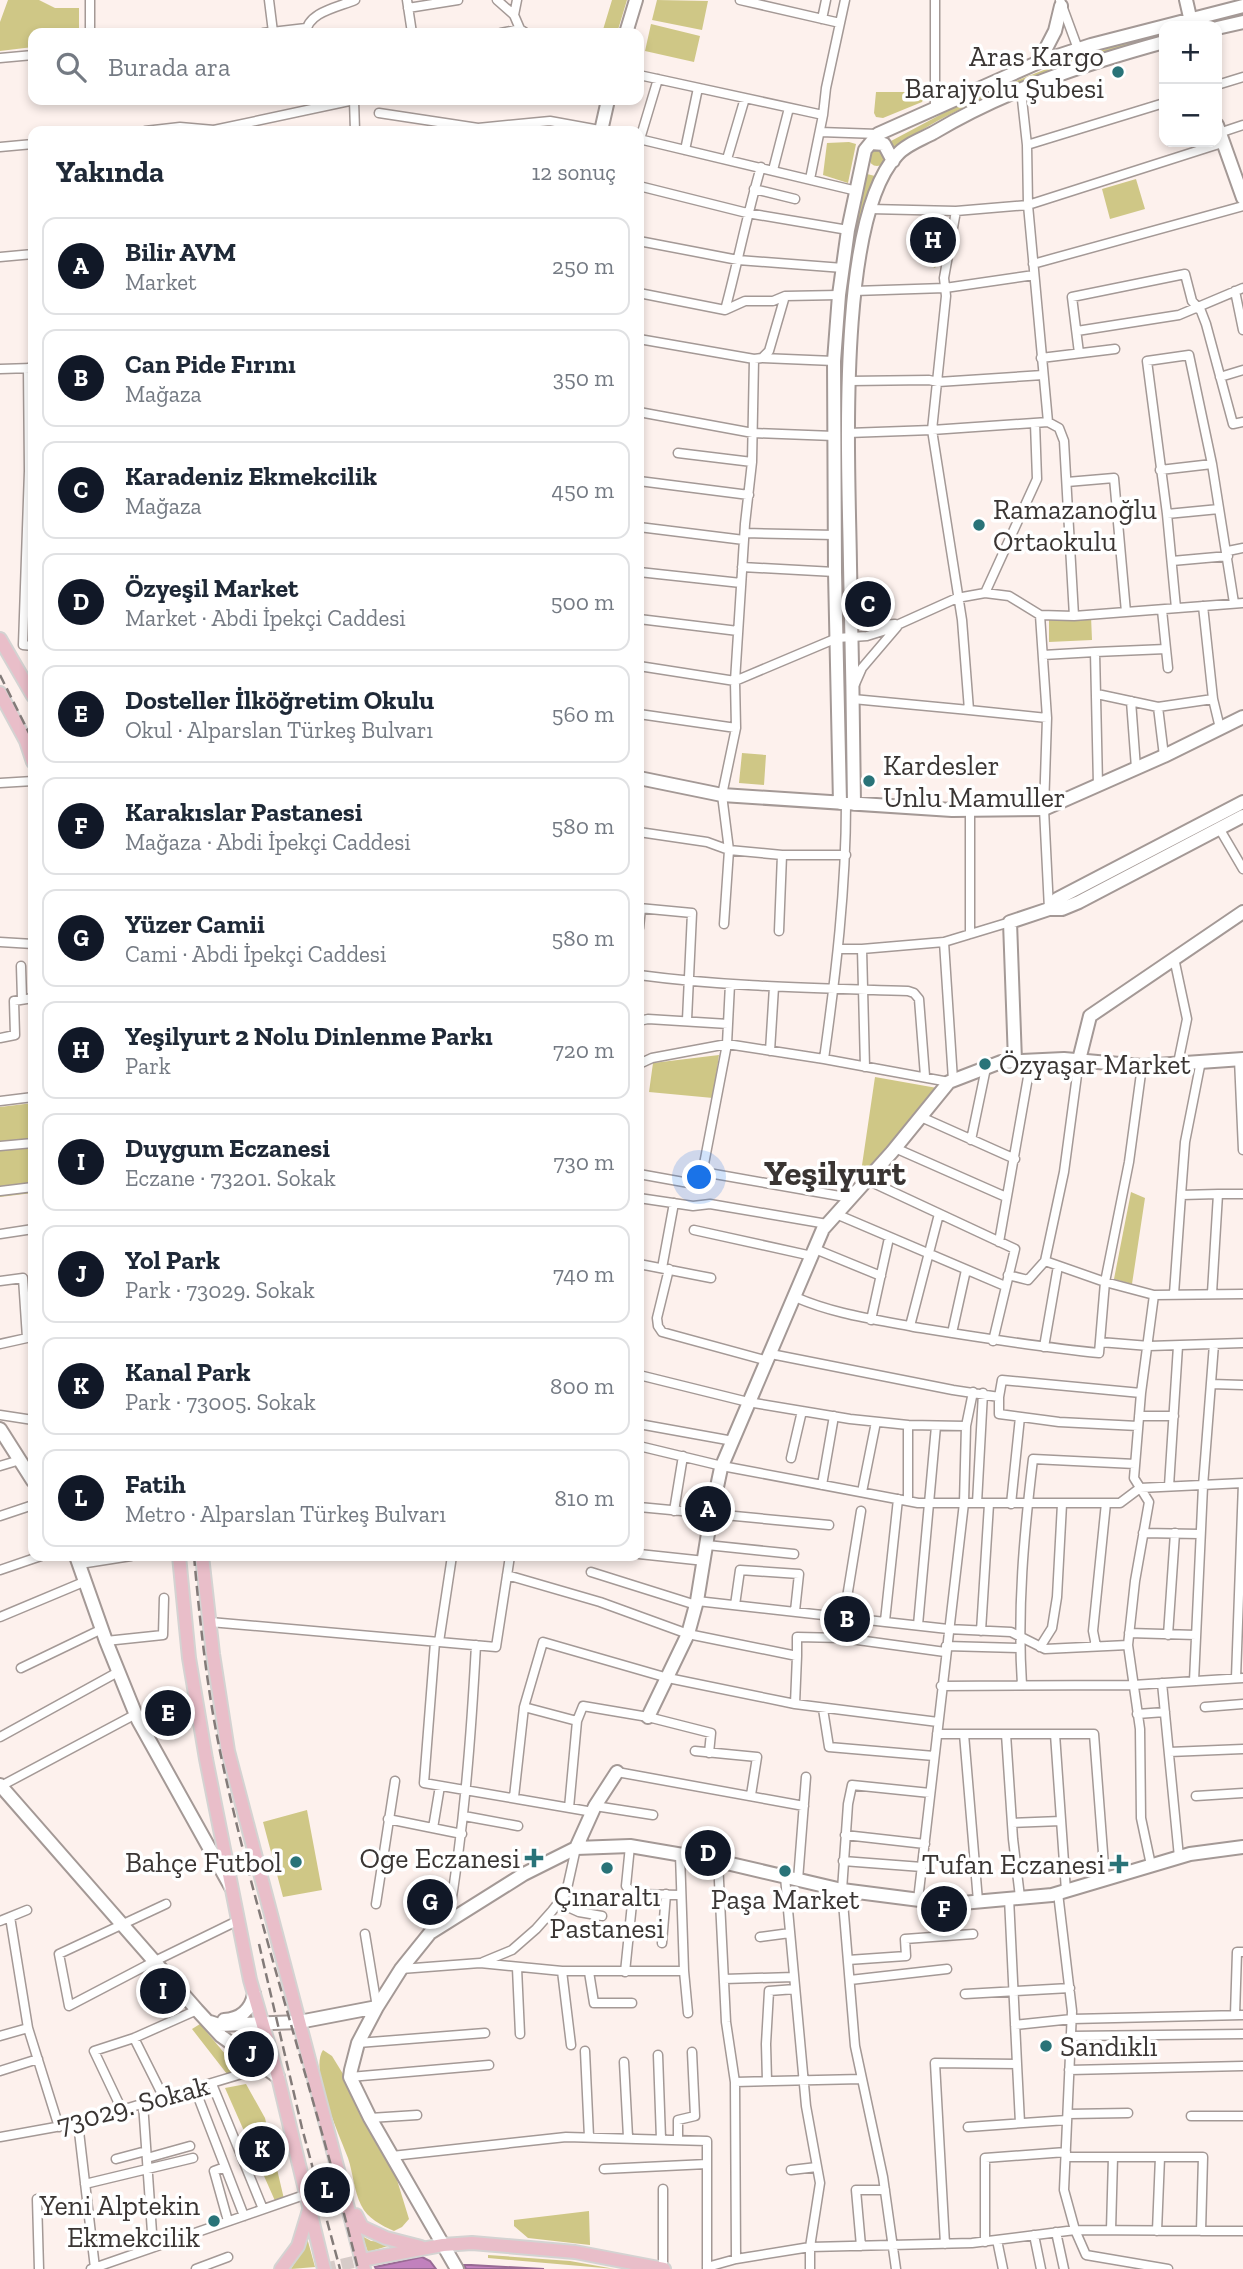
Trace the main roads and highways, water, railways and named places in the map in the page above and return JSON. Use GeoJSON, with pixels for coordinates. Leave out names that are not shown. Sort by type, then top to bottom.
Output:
{"type":"FeatureCollection","features":[{"type":"Feature","properties":{"kind":"main road"},"geometry":{"type":"LineString","coordinates":[[628,28],[636,0]]}},
{"type":"Feature","properties":{"kind":"main road"},"geometry":{"type":"LineString","coordinates":[[1186,0],[1191,21]]}},
{"type":"Feature","properties":{"kind":"main road"},"geometry":{"type":"LineString","coordinates":[[1039,62],[1055,31],[1060,3]]}},
{"type":"Feature","properties":{"kind":"main road"},"geometry":{"type":"LineString","coordinates":[[1194,21],[1243,6]]}},
{"type":"Feature","properties":{"kind":"main road"},"geometry":{"type":"LineString","coordinates":[[1222,27],[1243,22]]}},
{"type":"Feature","properties":{"kind":"main road"},"geometry":{"type":"LineString","coordinates":[[847,803],[835,572],[834,361],[842,268],[865,150],[874,139],[1039,62],[1078,49],[1159,30]]}},
{"type":"Feature","properties":{"kind":"main road"},"geometry":{"type":"LineString","coordinates":[[847,803],[853,694],[849,382],[854,291],[870,209],[897,154],[947,125],[978,108],[1087,64],[1159,43]]}},
{"type":"Feature","properties":{"kind":"main road"},"geometry":{"type":"LineString","coordinates":[[1078,49],[1087,64]]}},
{"type":"Feature","properties":{"kind":"main road"},"geometry":{"type":"LineString","coordinates":[[604,126],[607,105]]}},
{"type":"Feature","properties":{"kind":"main road"},"geometry":{"type":"LineString","coordinates":[[874,139],[890,153],[890,165]]}},
{"type":"Feature","properties":{"kind":"main road"},"geometry":{"type":"LineString","coordinates":[[1222,142],[1241,189]]}},
{"type":"Feature","properties":{"kind":"main road"},"geometry":{"type":"LineString","coordinates":[[863,159],[866,167],[877,171],[890,165]]}},
{"type":"Feature","properties":{"kind":"main road"},"geometry":{"type":"LineString","coordinates":[[0,639],[28,687]]}},
{"type":"Feature","properties":{"kind":"main road"},"geometry":{"type":"LineString","coordinates":[[0,693],[28,747]]}},
{"type":"Feature","properties":{"kind":"main road"},"geometry":{"type":"LineString","coordinates":[[644,779],[722,795],[970,810],[1044,808],[1164,756],[1243,717]]}},
{"type":"Feature","properties":{"kind":"main road"},"geometry":{"type":"LineString","coordinates":[[1049,909],[1057,899],[1243,803]]}},
{"type":"Feature","properties":{"kind":"main road"},"geometry":{"type":"LineString","coordinates":[[1015,1061],[1010,922],[1079,902],[1243,816]]}},
{"type":"Feature","properties":{"kind":"main road"},"geometry":{"type":"LineString","coordinates":[[1079,1060],[1090,1016],[1243,912]]}},
{"type":"Feature","properties":{"kind":"main road"},"geometry":{"type":"LineString","coordinates":[[648,1717],[688,1634],[697,1603],[722,1466],[823,1229],[951,1081],[1001,1062],[1079,1060],[1142,1066],[1241,1059]]}},
{"type":"Feature","properties":{"kind":"main road"},"geometry":{"type":"LineString","coordinates":[[0,1429],[28,1473]]}},
{"type":"Feature","properties":{"kind":"main road"},"geometry":{"type":"LineString","coordinates":[[78,1561],[104,1635],[136,1714],[232,1890]]}},
{"type":"Feature","properties":{"kind":"main road"},"geometry":{"type":"LineString","coordinates":[[179,1561],[189,1658],[205,1759],[254,1994],[278,2077],[324,2269]]}},
{"type":"Feature","properties":{"kind":"main road"},"geometry":{"type":"LineString","coordinates":[[203,1561],[228,1751],[363,2264],[442,2243],[575,2252],[664,2269]]}},
{"type":"Feature","properties":{"kind":"main road"},"geometry":{"type":"LineString","coordinates":[[576,1848],[594,1809],[617,1772]]}},
{"type":"Feature","properties":{"kind":"main road"},"geometry":{"type":"LineString","coordinates":[[1,1788],[221,2036],[278,2077]]}},
{"type":"Feature","properties":{"kind":"main road"},"geometry":{"type":"LineString","coordinates":[[456,2266],[370,2118],[350,2077],[358,2043],[377,2007],[401,1969],[429,1933],[524,1874],[576,1848],[630,1846],[718,1861],[842,1890],[951,1904],[1062,1892],[1179,1857],[1243,1847]]}},
{"type":"Feature","properties":{"kind":"main road"},"geometry":{"type":"LineString","coordinates":[[210,2022],[231,2020],[245,2013],[252,2004],[254,1994]]}},
{"type":"Feature","properties":{"kind":"main road"},"geometry":{"type":"LineString","coordinates":[[210,2022],[219,2025],[299,2021],[377,2007]]}},
{"type":"Feature","properties":{"kind":"main road"},"geometry":{"type":"LineString","coordinates":[[343,2184],[362,2227],[386,2238],[425,2248]]}},
{"type":"Feature","properties":{"kind":"main road"},"geometry":{"type":"LineString","coordinates":[[281,2269],[298,2246],[308,2200]]}},
{"type":"Feature","properties":{"kind":"tunnel"},"geometry":{"type":"LineString","coordinates":[[324,2269],[362,2260]]}},
{"type":"Feature","properties":{"kind":"railway"},"geometry":{"type":"LineString","coordinates":[[0,675],[28,731]]}},
{"type":"Feature","properties":{"kind":"railway"},"geometry":{"type":"LineString","coordinates":[[194,1561],[212,1706],[236,1821],[358,2269]]}},
{"type":"Feature","properties":{"kind":"railway"},"geometry":{"type":"LineString","coordinates":[[259,1944],[302,2128],[340,2269]]}},
{"type":"Feature","properties":{"kind":"place","name":"Aras Kargo Barajyolu Şubesi"},"geometry":{"type":"Point","coordinates":[1118,72]}},
{"type":"Feature","properties":{"kind":"place","name":"Yeşilyurt 2 Nolu Dinlenme Parkı"},"geometry":{"type":"Point","coordinates":[933,240]}},
{"type":"Feature","properties":{"kind":"place","name":"Ramazanoğlu Ortaokulu"},"geometry":{"type":"Point","coordinates":[979,525]}},
{"type":"Feature","properties":{"kind":"place","name":"Karadeniz Ekmekcilik"},"geometry":{"type":"Point","coordinates":[868,604]}},
{"type":"Feature","properties":{"kind":"place","name":"Kardesler Unlu Mamuller"},"geometry":{"type":"Point","coordinates":[869,781]}},
{"type":"Feature","properties":{"kind":"place","name":"Özyaşar Market"},"geometry":{"type":"Point","coordinates":[985,1064]}},
{"type":"Feature","properties":{"kind":"place","name":"Bilir AVM"},"geometry":{"type":"Point","coordinates":[708,1509]}},
{"type":"Feature","properties":{"kind":"place","name":"Can Pide Fırını"},"geometry":{"type":"Point","coordinates":[847,1619]}},
{"type":"Feature","properties":{"kind":"place","name":"Dosteller İlköğretim Okulu"},"geometry":{"type":"Point","coordinates":[168,1713]}},
{"type":"Feature","properties":{"kind":"place","name":"Özyeşil Market"},"geometry":{"type":"Point","coordinates":[708,1853]}},
{"type":"Feature","properties":{"kind":"place","name":"Oge Eczanesi"},"geometry":{"type":"Point","coordinates":[534,1858]}},
{"type":"Feature","properties":{"kind":"place","name":"Bahçe Futbol"},"geometry":{"type":"Point","coordinates":[296,1862]}},
{"type":"Feature","properties":{"kind":"place","name":"Tufan Eczanesi"},"geometry":{"type":"Point","coordinates":[1119,1864]}},
{"type":"Feature","properties":{"kind":"place","name":"Çınaraltı Pastanesi"},"geometry":{"type":"Point","coordinates":[607,1868]}},
{"type":"Feature","properties":{"kind":"place","name":"Paşa Market"},"geometry":{"type":"Point","coordinates":[785,1871]}},
{"type":"Feature","properties":{"kind":"place","name":"Yüzer Camii"},"geometry":{"type":"Point","coordinates":[430,1902]}},
{"type":"Feature","properties":{"kind":"place","name":"Karakıslar Pastanesi"},"geometry":{"type":"Point","coordinates":[944,1909]}},
{"type":"Feature","properties":{"kind":"place","name":"Duygum Eczanesi"},"geometry":{"type":"Point","coordinates":[163,1991]}},
{"type":"Feature","properties":{"kind":"place","name":"Sandıklı"},"geometry":{"type":"Point","coordinates":[1046,2046]}},
{"type":"Feature","properties":{"kind":"place","name":"Yol Park"},"geometry":{"type":"Point","coordinates":[251,2054]}},
{"type":"Feature","properties":{"kind":"place","name":"Kanal Park"},"geometry":{"type":"Point","coordinates":[262,2149]}},
{"type":"Feature","properties":{"kind":"place","name":"Fatih"},"geometry":{"type":"Point","coordinates":[327,2190]}},
{"type":"Feature","properties":{"kind":"place","name":"Yeni Alptekin Ekmekcilik"},"geometry":{"type":"Point","coordinates":[214,2221]}},
{"type":"Feature","properties":{"kind":"district","name":"Yeşilyurt"},"geometry":{"type":"Point","coordinates":[835,1173]}}]}
